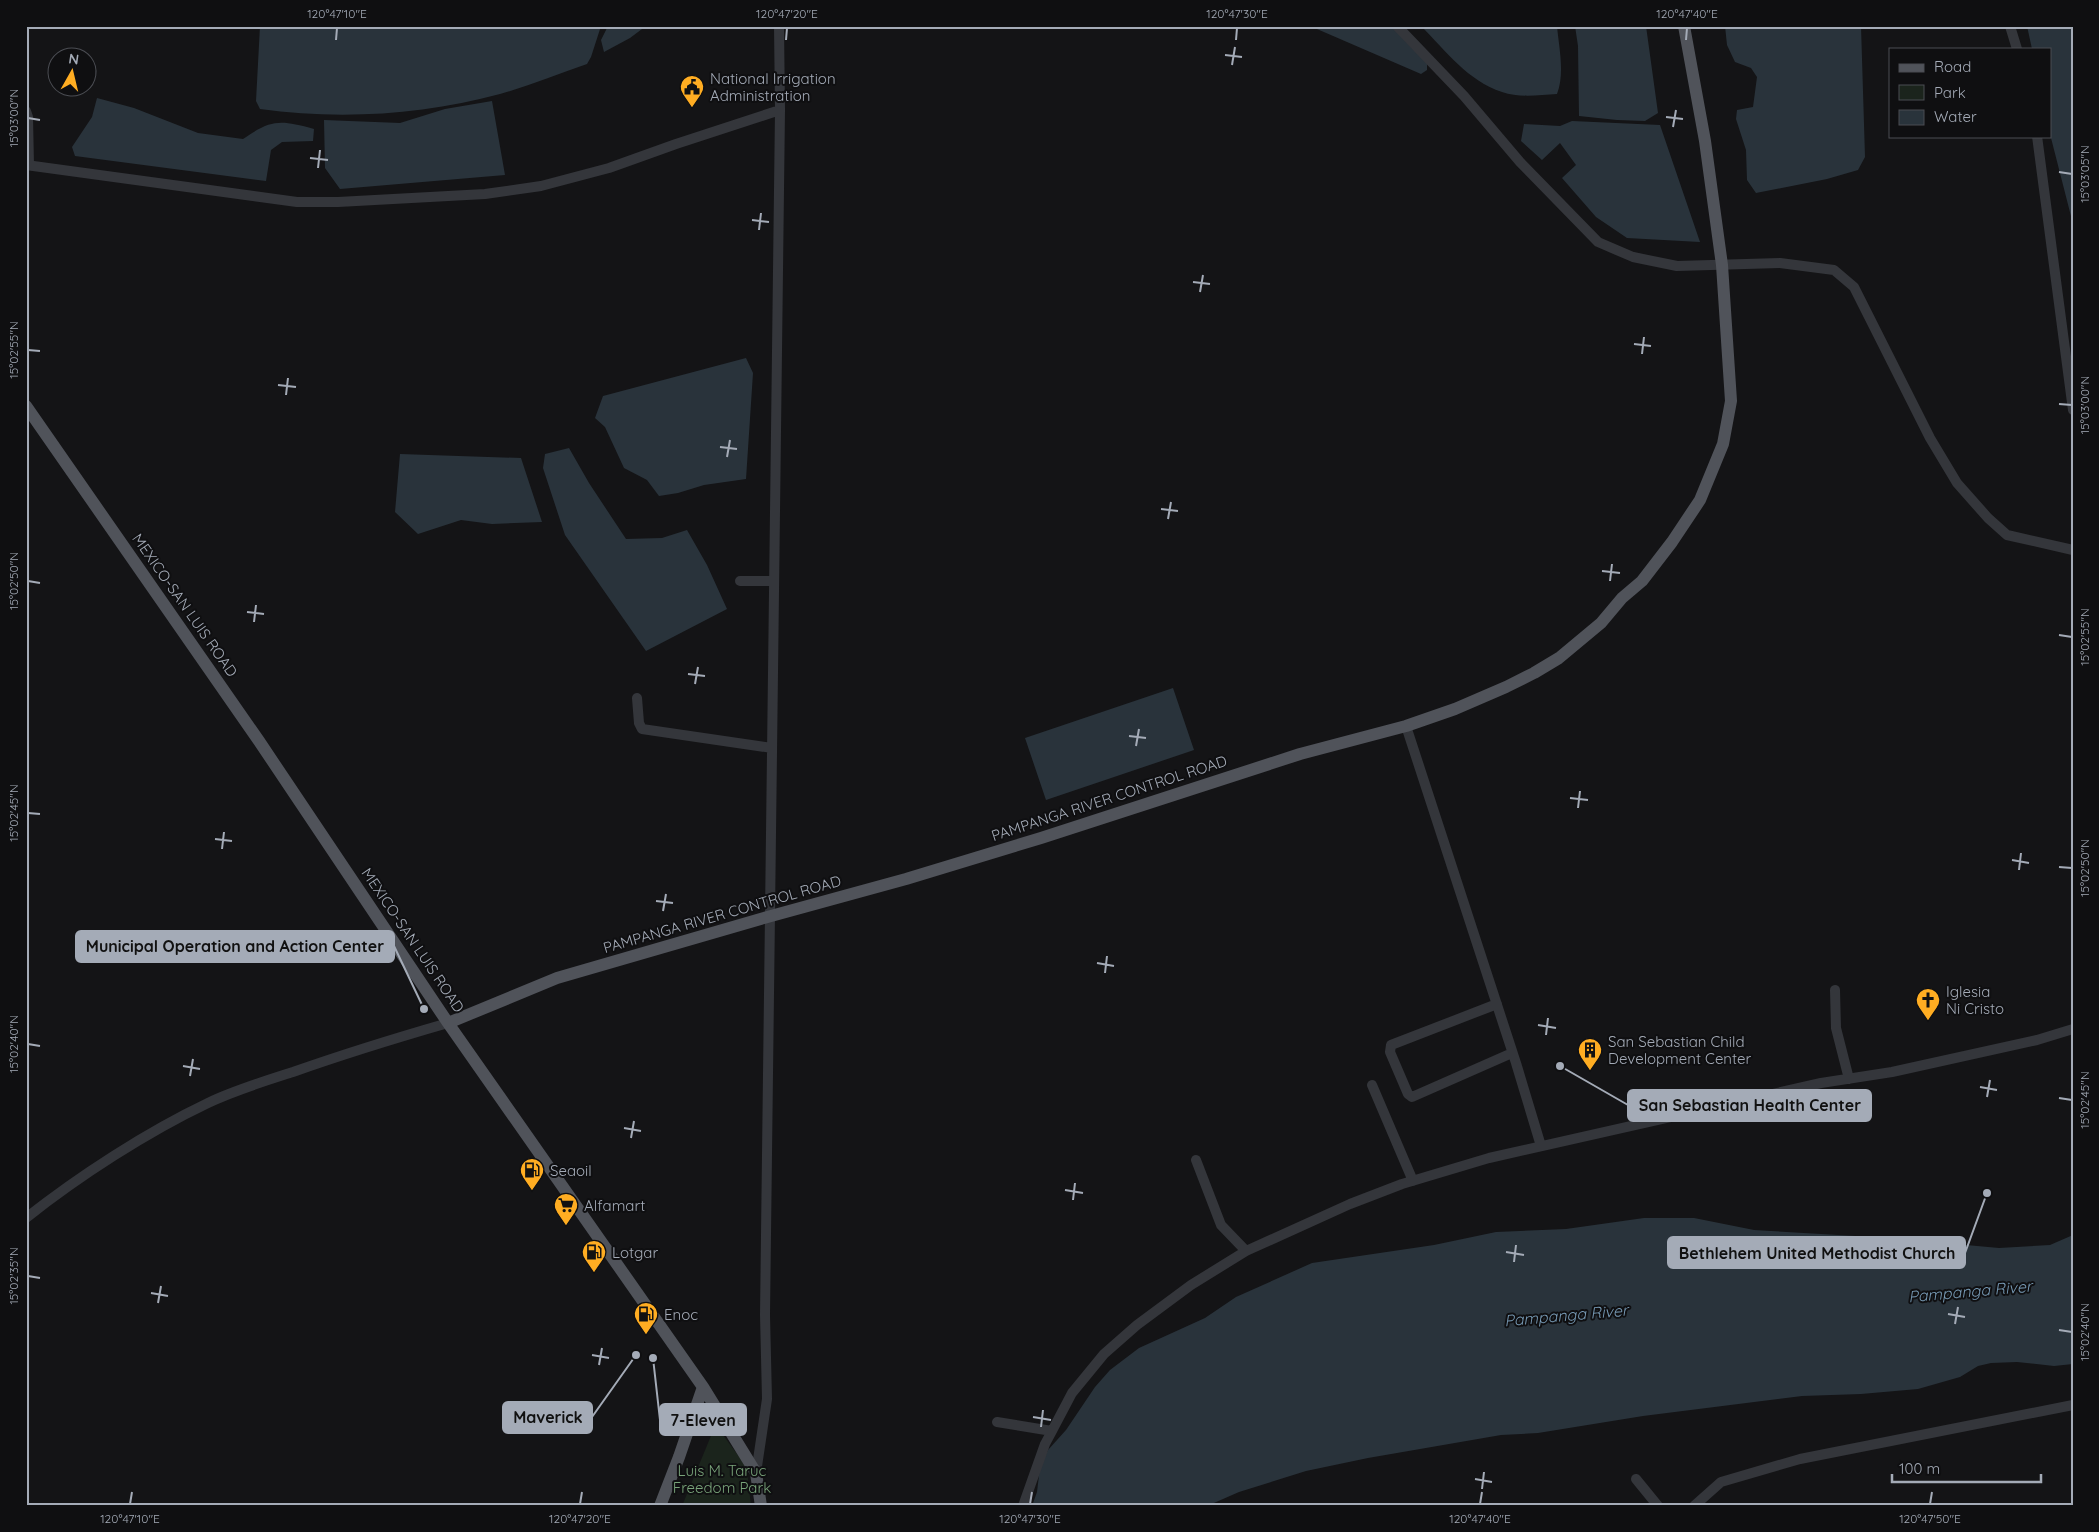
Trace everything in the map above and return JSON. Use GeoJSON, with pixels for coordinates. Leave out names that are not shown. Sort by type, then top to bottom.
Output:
{"type":"FeatureCollection","features":[{"type":"Feature","properties":{"kind":"main road","name":"PAMPANGA RIVER CONTROL ROAD"},"geometry":{"type":"LineString","coordinates":[[448,1023],[557,978],[924,873],[1041,838],[1300,754],[1406,726],[1454,709],[1506,687],[1534,674],[1559,658],[1601,622],[1622,598],[1642,581],[1672,542],[1700,500],[1723,444],[1731,401],[1722,265],[1705,140],[1684,26]]}},
{"type":"Feature","properties":{"kind":"main road","name":"MEXICO-SAN LUIS ROAD"},"geometry":{"type":"LineString","coordinates":[[26,406],[287,781],[448,1023],[703,1387],[756,1473]]}},
{"type":"Feature","properties":{"kind":"main road"},"geometry":{"type":"LineString","coordinates":[[660,1506],[703,1387]]}},
{"type":"Feature","properties":{"kind":"main road"},"geometry":{"type":"LineString","coordinates":[[756,1473],[761,1506]]}},
{"type":"Feature","properties":{"kind":"street"},"geometry":{"type":"LineString","coordinates":[[756,1473],[767,1399],[765,1286],[767,1039],[771,916],[780,110],[779,26]]}},
{"type":"Feature","properties":{"kind":"street"},"geometry":{"type":"LineString","coordinates":[[1397,26],[1464,96],[1520,162],[1598,242],[1633,257],[1677,266],[1780,263],[1834,270],[1854,287],[1930,438],[1957,483],[2007,536],[2073,550]]}},
{"type":"Feature","properties":{"kind":"street"},"geometry":{"type":"LineString","coordinates":[[2010,26],[2017,48]]}},
{"type":"Feature","properties":{"kind":"street"},"geometry":{"type":"LineString","coordinates":[[26,111],[27,165],[297,202],[338,202],[484,194],[541,186],[610,168],[780,110]]}},
{"type":"Feature","properties":{"kind":"street"},"geometry":{"type":"LineString","coordinates":[[2037,138],[2073,410]]}},
{"type":"Feature","properties":{"kind":"street"},"geometry":{"type":"LineString","coordinates":[[740,580],[774,581]]}},
{"type":"Feature","properties":{"kind":"street"},"geometry":{"type":"LineString","coordinates":[[637,698],[638,723],[642,729],[772,748]]}},
{"type":"Feature","properties":{"kind":"street"},"geometry":{"type":"LineString","coordinates":[[1406,726],[1497,1004],[1540,1146]]}},
{"type":"Feature","properties":{"kind":"street"},"geometry":{"type":"LineString","coordinates":[[1834,990],[1836,1028],[1849,1079]]}},
{"type":"Feature","properties":{"kind":"street"},"geometry":{"type":"LineString","coordinates":[[1497,1004],[1391,1045],[1390,1052],[1408,1094],[1412,1097],[1512,1053]]}},
{"type":"Feature","properties":{"kind":"street","name":"PAMPANGA RIVER CONTROL ROAD"},"geometry":{"type":"LineString","coordinates":[[26,1218],[55,1195],[147,1137],[209,1102],[376,1044],[448,1023]]}},
{"type":"Feature","properties":{"kind":"street"},"geometry":{"type":"LineString","coordinates":[[1024,1506],[1045,1444],[1052,1430],[1072,1393],[1104,1354],[1138,1325],[1191,1285],[1246,1251],[1350,1204],[1413,1181],[1489,1158],[1821,1083],[1920,1066],[2037,1040],[2073,1029]]}},
{"type":"Feature","properties":{"kind":"street"},"geometry":{"type":"LineString","coordinates":[[1372,1085],[1413,1181]]}},
{"type":"Feature","properties":{"kind":"street"},"geometry":{"type":"LineString","coordinates":[[1196,1160],[1221,1225],[1246,1251]]}},
{"type":"Feature","properties":{"kind":"street"},"geometry":{"type":"LineString","coordinates":[[1694,1506],[1721,1482],[1800,1459],[2073,1405]]}},
{"type":"Feature","properties":{"kind":"street"},"geometry":{"type":"LineString","coordinates":[[998,1422],[1052,1430]]}},
{"type":"Feature","properties":{"kind":"street"},"geometry":{"type":"LineString","coordinates":[[1636,1479],[1658,1506]]}},
{"type":"Feature","properties":{"kind":"green space","name":"Luis M. Taruc Freedom Park"},"geometry":{"type":"Polygon","coordinates":[[[713,1431],[720,1431],[747,1470],[751,1506],[682,1506],[713,1431]]]}},
{"type":"Feature","properties":{"kind":"water"},"geometry":{"type":"Polygon","coordinates":[[[260,26],[601,26],[587,64],[533,84],[500,94],[441,107],[381,114],[350,115],[260,109],[256,101],[260,26]]]}},
{"type":"Feature","properties":{"kind":"water"},"geometry":{"type":"Polygon","coordinates":[[[608,26],[646,26],[630,38],[604,52],[601,40],[608,26]]]}},
{"type":"Feature","properties":{"kind":"water"},"geometry":{"type":"Polygon","coordinates":[[[1310,26],[1392,26],[1427,61],[1427,70],[1421,74],[1310,26]]]}},
{"type":"Feature","properties":{"kind":"water"},"geometry":{"type":"Polygon","coordinates":[[[1421,26],[1557,26],[1561,78],[1557,94],[1515,95],[1490,87],[1468,73],[1421,26]]]}},
{"type":"Feature","properties":{"kind":"water"},"geometry":{"type":"Polygon","coordinates":[[[1575,26],[1646,26],[1658,113],[1645,121],[1579,116],[1578,46],[1575,26]]]}},
{"type":"Feature","properties":{"kind":"water"},"geometry":{"type":"Polygon","coordinates":[[[1725,26],[1861,26],[1865,157],[1858,170],[1827,179],[1756,193],[1747,180],[1746,150],[1736,119],[1737,110],[1753,107],[1757,77],[1751,68],[1735,62],[1727,45],[1725,26]]]}},
{"type":"Feature","properties":{"kind":"water"},"geometry":{"type":"Polygon","coordinates":[[[2027,26],[2073,26],[2073,224],[2051,138],[2052,48],[2032,48],[2027,26]]]}},
{"type":"Feature","properties":{"kind":"water"},"geometry":{"type":"Polygon","coordinates":[[[97,98],[134,108],[198,133],[243,139],[253,132],[277,123],[293,124],[314,129],[313,141],[282,142],[271,150],[266,181],[75,156],[72,147],[92,117],[97,98]]]}},
{"type":"Feature","properties":{"kind":"water"},"geometry":{"type":"Polygon","coordinates":[[[492,101],[505,175],[340,189],[325,168],[324,120],[400,123],[445,109],[492,101]]]}},
{"type":"Feature","properties":{"kind":"water"},"geometry":{"type":"Polygon","coordinates":[[[1572,121],[1660,125],[1700,242],[1627,238],[1596,217],[1562,178],[1576,165],[1560,143],[1542,160],[1521,141],[1524,124],[1560,126],[1572,121]]]}},
{"type":"Feature","properties":{"kind":"water"},"geometry":{"type":"Polygon","coordinates":[[[746,358],[753,373],[746,479],[704,485],[678,493],[659,496],[647,480],[624,468],[605,427],[595,418],[603,396],[746,358]]]}},
{"type":"Feature","properties":{"kind":"water"},"geometry":{"type":"Polygon","coordinates":[[[569,448],[589,483],[626,539],[662,538],[687,530],[707,565],[727,609],[646,651],[565,535],[543,468],[545,454],[569,448]]]}},
{"type":"Feature","properties":{"kind":"water"},"geometry":{"type":"Polygon","coordinates":[[[400,454],[521,458],[542,522],[492,524],[461,520],[418,534],[395,512],[400,454]]]}},
{"type":"Feature","properties":{"kind":"water"},"geometry":{"type":"Polygon","coordinates":[[[1173,688],[1194,750],[1046,800],[1025,738],[1173,688]]]}},
{"type":"Feature","properties":{"kind":"water","name":"Pampanga River"},"geometry":{"type":"Polygon","coordinates":[[[1644,1218],[1694,1218],[1754,1230],[1890,1238],[1999,1248],[2050,1245],[2073,1235],[2073,1364],[2054,1366],[2017,1362],[1991,1363],[1978,1366],[1960,1377],[1918,1389],[1861,1394],[1802,1396],[1643,1416],[1538,1433],[1501,1435],[1368,1458],[1306,1471],[1239,1492],[1207,1506],[1032,1506],[1037,1492],[1040,1467],[1048,1450],[1066,1430],[1095,1387],[1110,1370],[1139,1348],[1205,1318],[1236,1297],[1312,1263],[1434,1245],[1496,1232],[1566,1229],[1644,1218]]]}},
{"type":"Feature","properties":{"kind":"place","name":"National Irrigation Administration"},"geometry":{"type":"Point","coordinates":[692,108]}},
{"type":"Feature","properties":{"kind":"place","name":"Municipal Operation and Action Center"},"geometry":{"type":"Point","coordinates":[424,1009]}},
{"type":"Feature","properties":{"kind":"place","name":"Iglesia Ni Cristo"},"geometry":{"type":"Point","coordinates":[1928,1021]}},
{"type":"Feature","properties":{"kind":"place","name":"San Sebastian Health Center"},"geometry":{"type":"Point","coordinates":[1560,1066]}},
{"type":"Feature","properties":{"kind":"place","name":"San Sebastian Child Development Center"},"geometry":{"type":"Point","coordinates":[1590,1071]}},
{"type":"Feature","properties":{"kind":"place","name":"Seaoil"},"geometry":{"type":"Point","coordinates":[532,1191]}},
{"type":"Feature","properties":{"kind":"place","name":"Bethlehem United Methodist Church"},"geometry":{"type":"Point","coordinates":[1987,1193]}},
{"type":"Feature","properties":{"kind":"place","name":"Alfamart"},"geometry":{"type":"Point","coordinates":[566,1226]}},
{"type":"Feature","properties":{"kind":"place","name":"Lotgar"},"geometry":{"type":"Point","coordinates":[594,1273]}},
{"type":"Feature","properties":{"kind":"place","name":"Enoc"},"geometry":{"type":"Point","coordinates":[646,1335]}},
{"type":"Feature","properties":{"kind":"place","name":"Maverick"},"geometry":{"type":"Point","coordinates":[636,1355]}},
{"type":"Feature","properties":{"kind":"place","name":"7-Eleven"},"geometry":{"type":"Point","coordinates":[653,1358]}}]}
